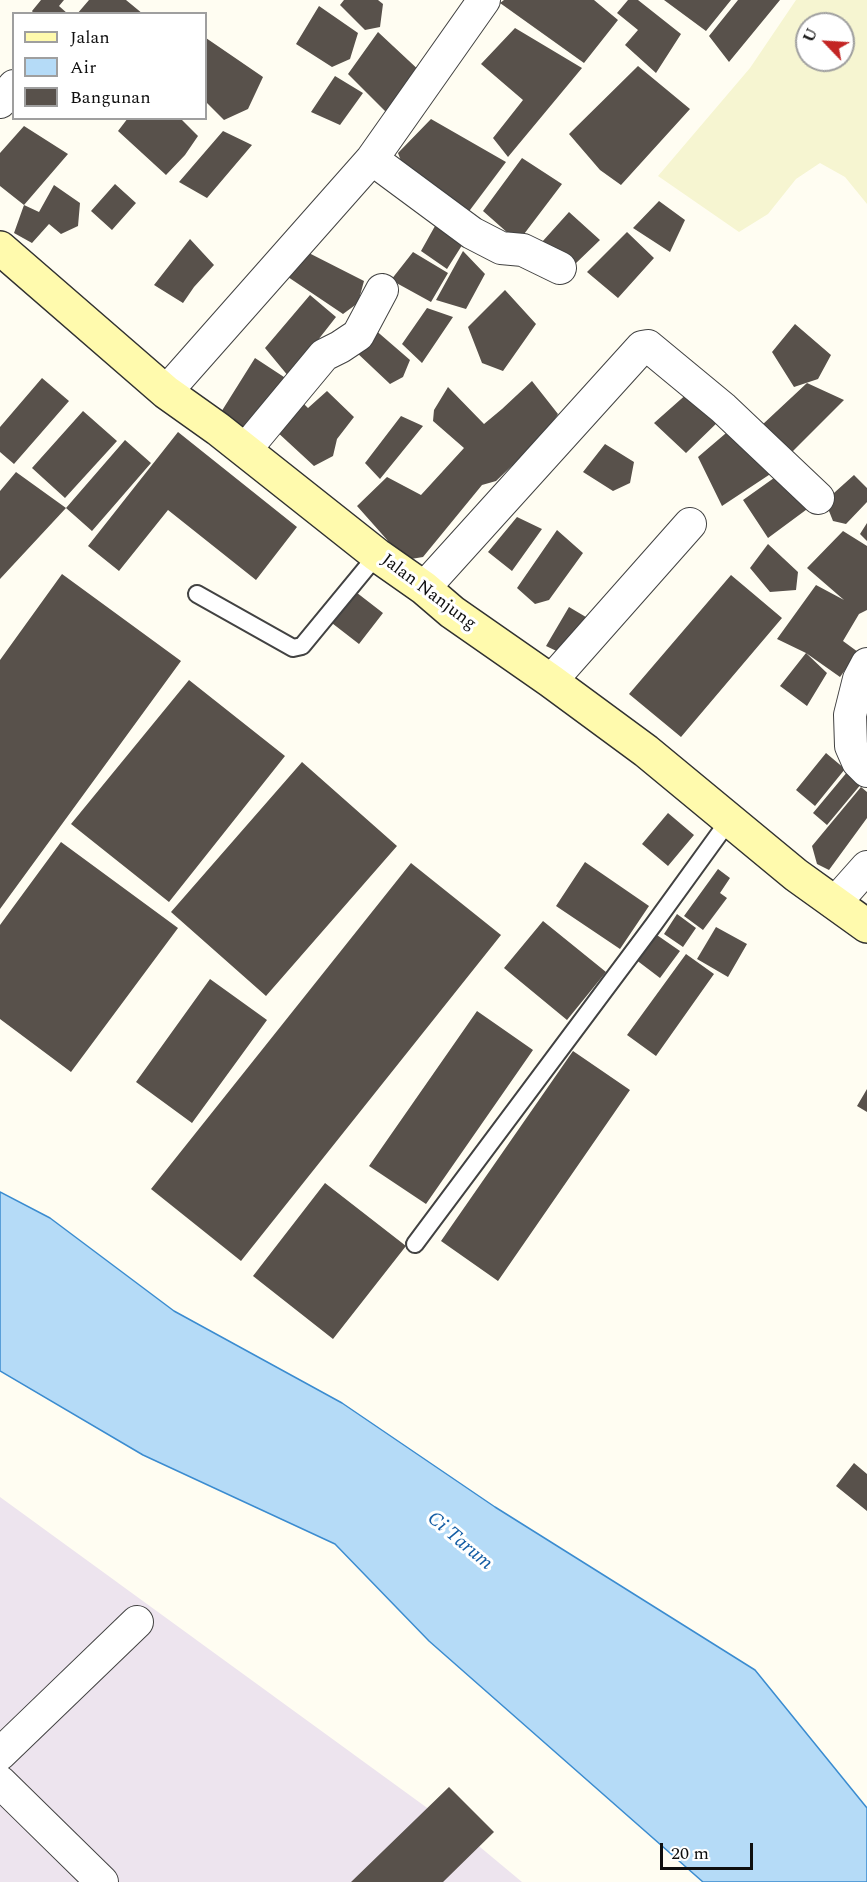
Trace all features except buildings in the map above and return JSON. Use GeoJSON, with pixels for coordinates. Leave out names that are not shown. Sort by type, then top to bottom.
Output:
{"type":"FeatureCollection","features":[{"type":"Feature","properties":{"kind":"main road","name":"Jalan Nanjung"},"geometry":{"type":"LineString","coordinates":[[0,248],[166,392],[245,450],[452,612],[646,751],[796,875],[867,926]]}},
{"type":"Feature","properties":{"kind":"street"},"geometry":{"type":"LineString","coordinates":[[166,392],[372,159],[484,0]]}},
{"type":"Feature","properties":{"kind":"street"},"geometry":{"type":"LineString","coordinates":[[0,102],[12,88]]}},
{"type":"Feature","properties":{"kind":"street"},"geometry":{"type":"LineString","coordinates":[[372,159],[472,233],[501,248],[523,250],[560,268]]}},
{"type":"Feature","properties":{"kind":"street"},"geometry":{"type":"LineString","coordinates":[[245,450],[324,355],[340,348],[358,334],[382,290]]}},
{"type":"Feature","properties":{"kind":"street"},"geometry":{"type":"LineString","coordinates":[[424,588],[642,347],[648,346],[723,408],[818,498]]}},
{"type":"Feature","properties":{"kind":"street"},"geometry":{"type":"LineString","coordinates":[[550,681],[690,524]]}},
{"type":"Feature","properties":{"kind":"street"},"geometry":{"type":"LineString","coordinates":[[867,664],[859,680],[850,715],[850,746],[858,762],[867,771]]}},
{"type":"Feature","properties":{"kind":"street"},"geometry":{"type":"LineString","coordinates":[[835,903],[867,867]]}},
{"type":"Feature","properties":{"kind":"street"},"geometry":{"type":"LineString","coordinates":[[0,1754],[137,1622]]}},
{"type":"Feature","properties":{"kind":"street"},"geometry":{"type":"LineString","coordinates":[[0,1782],[102,1882]]}},
{"type":"Feature","properties":{"kind":"lane"},"geometry":{"type":"LineString","coordinates":[[197,594],[293,648],[302,646],[377,555]]}},
{"type":"Feature","properties":{"kind":"lane"},"geometry":{"type":"LineString","coordinates":[[415,1244],[730,819]]}},
{"type":"Feature","properties":{"kind":"shaded area"},"geometry":{"type":"Polygon","coordinates":[[[0,1497],[474,1842],[522,1882],[0,1882],[0,1497]]]}},
{"type":"Feature","properties":{"kind":"green space"},"geometry":{"type":"Polygon","coordinates":[[[796,0],[867,0],[867,204],[845,177],[820,163],[796,179],[768,214],[739,232],[658,176],[750,68],[796,0]]]}},
{"type":"Feature","properties":{"kind":"water","name":"Ci Tarum"},"geometry":{"type":"Polygon","coordinates":[[[0,1192],[50,1218],[174,1311],[342,1403],[495,1507],[755,1670],[867,1808],[867,1882],[703,1882],[429,1641],[335,1544],[143,1455],[0,1371],[0,1192]]]}}]}
